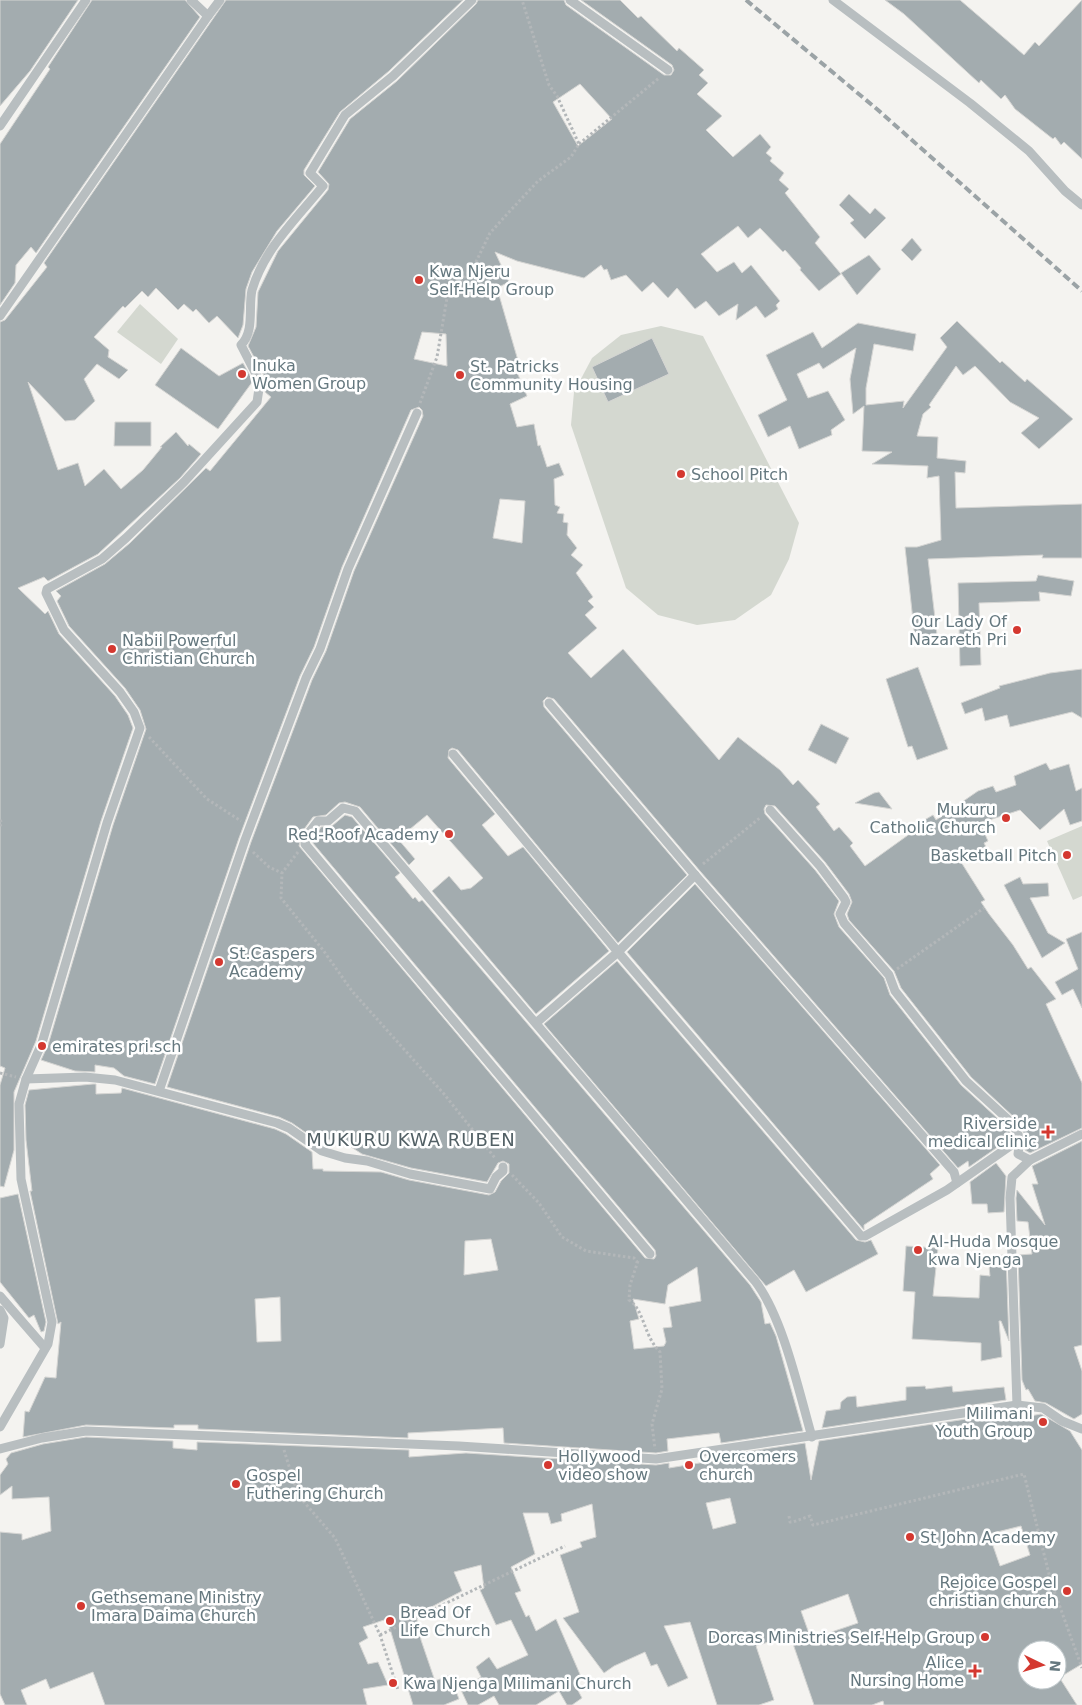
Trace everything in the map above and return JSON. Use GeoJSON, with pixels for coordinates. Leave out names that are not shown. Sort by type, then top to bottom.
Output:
{"type":"FeatureCollection","features":[{"type":"Feature","properties":{"kind":"street"},"geometry":{"type":"LineString","coordinates":[[0,126],[86,0]]}},
{"type":"Feature","properties":{"kind":"street"},"geometry":{"type":"LineString","coordinates":[[191,0],[208,16]]}},
{"type":"Feature","properties":{"kind":"street"},"geometry":{"type":"LineString","coordinates":[[0,316],[220,0]]}},
{"type":"Feature","properties":{"kind":"street"},"geometry":{"type":"LineString","coordinates":[[0,1427],[46,1348],[52,1322],[21,1179],[19,1112],[26,1079],[42,1043],[107,823],[140,728],[134,712],[120,692],[64,630],[46,595],[47,589],[102,559],[126,538],[184,482],[257,402],[260,382],[241,345],[245,341],[250,322],[252,291],[281,235],[323,186],[310,173],[345,115],[393,76],[472,0]]}},
{"type":"Feature","properties":{"kind":"street"},"geometry":{"type":"LineString","coordinates":[[570,0],[668,70]]}},
{"type":"Feature","properties":{"kind":"street"},"geometry":{"type":"LineString","coordinates":[[833,0],[970,103],[1029,151],[1065,191],[1082,205]]}},
{"type":"Feature","properties":{"kind":"street"},"geometry":{"type":"LineString","coordinates":[[159,1091],[245,840],[348,569],[417,413]]}},
{"type":"Feature","properties":{"kind":"street"},"geometry":{"type":"LineString","coordinates":[[549,703],[695,875],[954,1172],[957,1183]]}},
{"type":"Feature","properties":{"kind":"street"},"geometry":{"type":"LineString","coordinates":[[453,754],[618,952],[861,1236],[865,1236],[957,1183],[1020,1139]]}},
{"type":"Feature","properties":{"kind":"street"},"geometry":{"type":"LineString","coordinates":[[647,1256],[305,844],[307,835],[318,821],[328,821],[343,808],[353,809],[765,1294],[791,1363],[812,1437]]}},
{"type":"Feature","properties":{"kind":"street"},"geometry":{"type":"LineString","coordinates":[[770,810],[820,866],[844,898],[846,902],[840,914],[844,923],[889,975],[895,991],[966,1081],[1013,1124],[1020,1139],[1018,1154],[1030,1160]]}},
{"type":"Feature","properties":{"kind":"street"},"geometry":{"type":"LineString","coordinates":[[536,1023],[618,952],[695,875]]}},
{"type":"Feature","properties":{"kind":"street"},"geometry":{"type":"LineString","coordinates":[[26,1079],[85,1077],[115,1080],[278,1123],[289,1128],[322,1152],[367,1161],[410,1174],[490,1189],[496,1177],[504,1171],[502,1167]]}},
{"type":"Feature","properties":{"kind":"street"},"geometry":{"type":"LineString","coordinates":[[1016,1405],[1010,1198],[1012,1177],[1030,1160],[1082,1134]]}},
{"type":"Feature","properties":{"kind":"street"},"geometry":{"type":"LineString","coordinates":[[0,1296],[46,1348]]}},
{"type":"Feature","properties":{"kind":"street"},"geometry":{"type":"LineString","coordinates":[[0,1310],[4,1318],[0,1344]]}},
{"type":"Feature","properties":{"kind":"street"},"geometry":{"type":"LineString","coordinates":[[0,1449],[42,1438],[86,1431],[459,1446],[656,1459],[1016,1405],[1043,1408],[1062,1421],[1082,1428]]}},
{"type":"Feature","properties":{"kind":"path"},"geometry":{"type":"LineString","coordinates":[[522,0],[549,85],[557,96],[579,144]]}},
{"type":"Feature","properties":{"kind":"path"},"geometry":{"type":"LineString","coordinates":[[417,413],[437,357],[447,298],[474,266],[490,234],[538,181],[571,157],[579,144],[668,70]]}},
{"type":"Feature","properties":{"kind":"path"},"geometry":{"type":"LineString","coordinates":[[140,728],[207,799],[244,822]]}},
{"type":"Feature","properties":{"kind":"path"},"geometry":{"type":"LineString","coordinates":[[703,864],[770,810]]}},
{"type":"Feature","properties":{"kind":"path"},"geometry":{"type":"LineString","coordinates":[[0,820],[2,823],[0,826]]}},
{"type":"Feature","properties":{"kind":"path"},"geometry":{"type":"LineString","coordinates":[[245,840],[261,860],[269,867],[282,873]]}},
{"type":"Feature","properties":{"kind":"path"},"geometry":{"type":"LineString","coordinates":[[305,844],[282,873],[281,898],[352,991],[444,1094],[502,1167],[539,1203],[562,1237],[586,1251],[634,1258],[637,1262]]}},
{"type":"Feature","properties":{"kind":"path"},"geometry":{"type":"LineString","coordinates":[[889,975],[984,908]]}},
{"type":"Feature","properties":{"kind":"path"},"geometry":{"type":"LineString","coordinates":[[647,1256],[637,1262],[629,1300],[636,1305],[650,1342],[660,1352],[662,1389],[652,1424],[656,1459]]}},
{"type":"Feature","properties":{"kind":"path"},"geometry":{"type":"LineString","coordinates":[[280,1440],[298,1495],[335,1538],[380,1635],[398,1690]]}},
{"type":"Feature","properties":{"kind":"path"},"geometry":{"type":"LineString","coordinates":[[789,1516],[790,1522],[810,1516],[813,1525],[1024,1474],[1051,1582],[1082,1668]]}},
{"type":"Feature","properties":{"kind":"path"},"geometry":{"type":"LineString","coordinates":[[380,1635],[565,1546]]}},
{"type":"Feature","properties":{"kind":"shaded area"},"geometry":{"type":"Polygon","coordinates":[[[140,304],[178,339],[161,364],[117,332],[140,304]]]}},
{"type":"Feature","properties":{"kind":"shaded area","name":"School Pitch"},"geometry":{"type":"Polygon","coordinates":[[[661,326],[703,336],[799,523],[789,559],[771,595],[735,620],[697,625],[658,615],[626,588],[571,425],[574,392],[592,358],[621,335],[661,326]]]}},
{"type":"Feature","properties":{"kind":"shaded area","name":"Basketball Pitch"},"geometry":{"type":"Polygon","coordinates":[[[1082,826],[1082,896],[1073,900],[1047,841],[1082,826]]]}},
{"type":"Feature","properties":{"kind":"building"},"geometry":{"type":"Polygon","coordinates":[[[0,0],[78,0],[30,71],[0,106],[0,0]]]}},
{"type":"Feature","properties":{"kind":"building"},"geometry":{"type":"Polygon","coordinates":[[[92,0],[185,0],[200,17],[36,253],[31,247],[16,265],[15,283],[0,305],[0,144],[50,69],[48,67],[92,0]]]}},
{"type":"Feature","properties":{"kind":"building"},"geometry":{"type":"Polygon","coordinates":[[[226,0],[463,0],[389,71],[340,112],[304,170],[304,175],[315,186],[277,231],[252,272],[246,289],[243,325],[238,338],[217,316],[209,323],[196,309],[193,312],[184,304],[178,310],[156,288],[148,297],[142,291],[125,308],[123,306],[94,337],[109,350],[108,357],[128,370],[119,379],[97,364],[84,379],[95,401],[75,420],[65,421],[28,382],[58,470],[78,463],[85,486],[104,469],[121,489],[143,470],[162,447],[160,447],[176,432],[188,446],[189,444],[201,454],[180,478],[98,554],[48,581],[44,577],[18,588],[45,614],[48,611],[59,634],[115,696],[128,715],[133,728],[101,821],[36,1041],[14,1092],[14,1150],[4,1187],[0,1186],[0,1085],[5,1068],[0,1066],[0,322],[5,320],[47,267],[44,263],[226,0]]]}},
{"type":"Feature","properties":{"kind":"building"},"geometry":{"type":"Polygon","coordinates":[[[478,0],[564,0],[566,5],[664,75],[671,75],[674,70],[672,65],[581,0],[620,0],[638,18],[641,16],[677,51],[679,48],[704,70],[699,75],[708,83],[697,94],[722,116],[706,130],[733,157],[760,134],[771,147],[766,153],[772,158],[770,161],[784,173],[779,180],[789,189],[785,193],[820,237],[815,243],[841,274],[819,291],[785,250],[783,252],[760,228],[748,238],[738,226],[701,254],[717,272],[734,262],[742,273],[751,265],[780,301],[776,305],[778,309],[765,318],[756,306],[736,320],[738,304],[719,316],[706,301],[695,309],[677,288],[668,298],[653,282],[642,292],[626,275],[611,280],[607,269],[604,270],[601,265],[584,278],[517,261],[495,252],[509,282],[497,288],[519,364],[514,365],[527,396],[510,404],[517,427],[534,424],[538,446],[540,445],[547,467],[559,463],[564,475],[554,479],[555,505],[560,507],[557,513],[564,514],[563,522],[568,523],[567,535],[577,548],[571,555],[583,565],[576,573],[593,597],[588,601],[594,607],[585,615],[597,628],[568,653],[591,678],[623,649],[719,760],[738,737],[780,770],[793,785],[798,780],[820,804],[816,807],[834,831],[839,827],[853,843],[850,846],[865,866],[911,833],[909,829],[933,815],[936,820],[978,791],[993,786],[996,792],[1016,785],[1014,776],[1046,763],[1050,770],[1069,764],[1076,791],[1082,788],[1082,821],[1070,825],[1064,809],[1040,830],[1020,810],[980,823],[988,841],[984,843],[987,849],[961,862],[985,900],[981,902],[989,914],[1013,945],[1028,969],[1031,967],[1056,999],[1046,1004],[1082,1083],[1082,1128],[1030,1153],[1025,1150],[1026,1138],[1017,1120],[971,1077],[901,988],[894,971],[849,920],[847,914],[852,902],[849,894],[825,862],[775,806],[766,805],[764,809],[765,814],[815,870],[839,901],[834,914],[839,927],[884,978],[890,995],[961,1085],[1008,1128],[1012,1137],[969,1167],[968,1161],[958,1168],[700,871],[554,699],[547,697],[543,701],[544,707],[687,875],[618,943],[458,750],[452,748],[449,750],[448,758],[495,814],[482,825],[508,856],[523,847],[609,951],[536,1014],[432,891],[449,876],[461,890],[471,888],[483,878],[427,815],[398,839],[415,859],[409,865],[360,807],[345,802],[339,803],[326,815],[313,817],[302,832],[299,846],[645,1258],[654,1259],[656,1256],[655,1250],[312,842],[321,827],[332,826],[345,815],[352,817],[400,873],[395,877],[413,899],[415,897],[419,902],[422,900],[750,1285],[761,1302],[765,1324],[770,1323],[776,1336],[803,1431],[721,1443],[719,1433],[667,1439],[668,1451],[656,1453],[504,1443],[503,1428],[408,1433],[408,1438],[198,1429],[198,1425],[174,1425],[174,1428],[86,1425],[23,1437],[25,1411],[29,1412],[45,1377],[56,1378],[61,1322],[58,1324],[30,1191],[32,1191],[26,1140],[25,1105],[29,1090],[96,1084],[96,1094],[121,1093],[122,1088],[275,1129],[286,1134],[312,1152],[313,1169],[323,1169],[323,1171],[381,1172],[409,1180],[489,1195],[495,1192],[501,1181],[509,1173],[509,1164],[503,1161],[498,1163],[487,1182],[411,1168],[362,1154],[348,1145],[312,1135],[312,1137],[292,1123],[279,1117],[167,1087],[251,842],[312,680],[326,651],[354,571],[423,416],[422,410],[419,407],[411,410],[342,567],[314,647],[300,676],[239,838],[155,1084],[124,1076],[114,1068],[95,1065],[95,1072],[75,1071],[41,1060],[48,1045],[113,825],[146,729],[140,710],[125,688],[69,626],[57,601],[61,596],[56,591],[105,564],[130,543],[206,468],[210,471],[271,397],[265,392],[266,379],[248,346],[256,327],[258,292],[278,251],[328,190],[329,184],[318,172],[350,119],[397,81],[478,0]],[[580,84],[553,102],[578,146],[612,119],[580,84]],[[422,332],[414,359],[447,366],[446,334],[422,332]],[[500,499],[493,538],[522,543],[525,501],[500,499]],[[491,1239],[465,1241],[464,1275],[498,1270],[491,1239]],[[697,1267],[668,1285],[665,1304],[633,1299],[639,1319],[630,1321],[634,1349],[664,1346],[666,1342],[663,1328],[672,1327],[669,1307],[701,1301],[697,1267]],[[280,1297],[255,1299],[257,1342],[281,1341],[280,1297]]]}},
{"type":"Feature","properties":{"kind":"building"},"geometry":{"type":"Polygon","coordinates":[[[885,0],[960,0],[1024,55],[1035,42],[1039,46],[1082,0],[1082,159],[1064,142],[1061,145],[1055,137],[1053,139],[1015,109],[1005,95],[1001,99],[981,80],[979,83],[904,14],[885,0]]]}},
{"type":"Feature","properties":{"kind":"building"},"geometry":{"type":"Polygon","coordinates":[[[849,194],[870,214],[875,208],[886,218],[865,239],[850,223],[854,220],[839,205],[849,194]]]}},
{"type":"Feature","properties":{"kind":"building"},"geometry":{"type":"Polygon","coordinates":[[[912,238],[922,250],[912,261],[901,250],[912,238]]]}},
{"type":"Feature","properties":{"kind":"building"},"geometry":{"type":"Polygon","coordinates":[[[869,255],[881,269],[857,295],[841,273],[869,255]]]}},
{"type":"Feature","properties":{"kind":"building"},"geometry":{"type":"Polygon","coordinates":[[[957,321],[1000,363],[1002,361],[1025,382],[1027,379],[1073,419],[1039,449],[1021,433],[1039,418],[1010,402],[975,366],[963,375],[956,366],[929,405],[931,407],[923,414],[917,436],[938,437],[937,458],[966,461],[965,473],[955,472],[956,508],[1082,504],[1082,558],[1042,558],[1043,555],[928,559],[937,635],[926,640],[915,639],[905,547],[917,547],[941,540],[939,476],[927,478],[928,466],[872,464],[892,452],[862,451],[864,406],[853,414],[850,379],[856,348],[823,369],[819,363],[797,374],[808,398],[828,391],[845,420],[831,430],[832,435],[799,449],[790,426],[768,437],[758,415],[787,400],[766,355],[813,332],[822,348],[858,323],[916,334],[913,351],[874,344],[866,388],[866,405],[904,401],[903,408],[947,347],[940,338],[957,321]]]}},
{"type":"Feature","properties":{"kind":"building"},"geometry":{"type":"Polygon","coordinates":[[[652,338],[669,374],[608,402],[592,367],[652,338]]]}},
{"type":"Feature","properties":{"kind":"building"},"geometry":{"type":"Polygon","coordinates":[[[181,348],[219,376],[243,363],[253,381],[218,429],[155,385],[181,348]]]}},
{"type":"Feature","properties":{"kind":"building"},"geometry":{"type":"Polygon","coordinates":[[[115,422],[151,422],[151,446],[114,446],[115,422]]]}},
{"type":"Feature","properties":{"kind":"building"},"geometry":{"type":"Polygon","coordinates":[[[1038,575],[1074,581],[1071,596],[1039,592],[1040,601],[979,603],[981,665],[960,666],[958,583],[1036,581],[1038,575]]]}},
{"type":"Feature","properties":{"kind":"building"},"geometry":{"type":"Polygon","coordinates":[[[918,667],[948,749],[917,760],[912,746],[908,747],[886,679],[918,667]]]}},
{"type":"Feature","properties":{"kind":"building"},"geometry":{"type":"Polygon","coordinates":[[[1082,669],[1082,718],[1072,712],[1010,727],[1007,715],[985,721],[982,708],[965,714],[961,703],[1000,688],[999,686],[1050,673],[1082,669]]]}},
{"type":"Feature","properties":{"kind":"building"},"geometry":{"type":"Polygon","coordinates":[[[821,724],[849,738],[836,764],[808,750],[821,724]]]}},
{"type":"Feature","properties":{"kind":"building"},"geometry":{"type":"Polygon","coordinates":[[[879,792],[892,809],[855,803],[874,793],[879,792]]]}},
{"type":"Feature","properties":{"kind":"building"},"geometry":{"type":"Polygon","coordinates":[[[1020,877],[1023,884],[1048,883],[1049,896],[1030,898],[1048,933],[1065,943],[1042,958],[1004,885],[1020,877]]]}},
{"type":"Feature","properties":{"kind":"building"},"geometry":{"type":"Polygon","coordinates":[[[695,884],[940,1165],[930,1174],[933,1179],[864,1225],[864,1230],[627,952],[695,884]]]}},
{"type":"Feature","properties":{"kind":"building"},"geometry":{"type":"Polygon","coordinates":[[[1082,932],[1082,1008],[1073,989],[1062,995],[1055,982],[1078,969],[1066,939],[1082,932]]]}},
{"type":"Feature","properties":{"kind":"building"},"geometry":{"type":"Polygon","coordinates":[[[617,961],[856,1240],[865,1242],[871,1240],[878,1254],[806,1292],[794,1270],[766,1286],[544,1024],[617,961]]]}},
{"type":"Feature","properties":{"kind":"building"},"geometry":{"type":"Polygon","coordinates":[[[1082,1141],[1082,1345],[1074,1347],[1082,1371],[1082,1414],[1074,1419],[1046,1403],[1035,1401],[1028,1389],[1026,1390],[1022,1380],[1018,1255],[1032,1254],[1028,1222],[1017,1221],[1016,1198],[1017,1190],[1045,1225],[1032,1184],[1038,1184],[1032,1166],[1082,1141]]]}},
{"type":"Feature","properties":{"kind":"building"},"geometry":{"type":"Polygon","coordinates":[[[996,1163],[1006,1176],[1004,1212],[988,1213],[987,1204],[972,1204],[970,1182],[996,1163]]]}},
{"type":"Feature","properties":{"kind":"building"},"geometry":{"type":"Polygon","coordinates":[[[18,1194],[46,1322],[44,1331],[41,1332],[34,1315],[29,1318],[0,1282],[0,1198],[18,1194]]]}},
{"type":"Feature","properties":{"kind":"building"},"geometry":{"type":"Polygon","coordinates":[[[906,1246],[938,1248],[933,1296],[979,1298],[980,1275],[990,1276],[988,1256],[1006,1255],[1009,1341],[1001,1321],[999,1321],[1002,1357],[981,1361],[981,1343],[912,1339],[915,1292],[903,1291],[906,1246]]]}},
{"type":"Feature","properties":{"kind":"building"},"geometry":{"type":"Polygon","coordinates":[[[925,1386],[926,1389],[952,1386],[953,1392],[1004,1387],[1006,1400],[822,1428],[826,1411],[840,1409],[841,1402],[847,1397],[856,1396],[857,1407],[906,1400],[906,1387],[925,1386]]]}},
{"type":"Feature","properties":{"kind":"building"},"geometry":{"type":"Polygon","coordinates":[[[1007,1413],[1007,1420],[1041,1414],[1070,1431],[1082,1450],[1082,1664],[1067,1673],[1067,1640],[1017,1640],[1017,1690],[1067,1689],[1077,1705],[884,1705],[883,1701],[872,1705],[814,1705],[790,1635],[756,1646],[774,1700],[759,1705],[717,1705],[690,1622],[664,1626],[688,1678],[668,1687],[657,1664],[651,1666],[645,1652],[614,1666],[604,1673],[563,1618],[579,1612],[560,1555],[582,1547],[580,1542],[596,1537],[592,1504],[561,1514],[562,1521],[551,1524],[548,1513],[523,1513],[535,1554],[511,1567],[521,1591],[515,1593],[526,1617],[529,1615],[536,1631],[556,1619],[582,1679],[574,1683],[582,1698],[572,1705],[567,1705],[559,1691],[536,1705],[499,1705],[494,1696],[478,1705],[468,1705],[461,1690],[481,1677],[476,1667],[489,1657],[497,1669],[528,1655],[511,1620],[496,1625],[480,1590],[484,1588],[481,1565],[454,1572],[462,1591],[416,1615],[421,1640],[435,1681],[450,1675],[459,1699],[444,1705],[413,1705],[387,1619],[363,1627],[368,1638],[359,1643],[368,1664],[378,1662],[388,1685],[363,1689],[367,1705],[105,1705],[93,1672],[50,1689],[46,1679],[21,1690],[27,1705],[5,1705],[0,1694],[0,1532],[22,1534],[22,1540],[51,1531],[49,1497],[12,1499],[12,1486],[0,1495],[0,1475],[8,1464],[6,1459],[11,1453],[43,1444],[86,1437],[173,1441],[173,1448],[197,1450],[197,1442],[409,1450],[409,1457],[466,1453],[656,1465],[669,1463],[669,1468],[724,1459],[723,1455],[805,1443],[811,1480],[819,1441],[1007,1413]],[[730,1498],[706,1503],[713,1529],[736,1523],[730,1498]],[[1021,1526],[989,1534],[1000,1566],[1030,1555],[1021,1526]],[[848,1594],[801,1611],[811,1639],[858,1623],[848,1594]]]}},
{"type":"Feature","properties":{"kind":"railway"},"geometry":{"type":"LineString","coordinates":[[746,0],[878,110],[1082,291]]}},
{"type":"Feature","properties":{"kind":"place","name":"Kwa Njeru Self-Help Group"},"geometry":{"type":"Point","coordinates":[419,280]}},
{"type":"Feature","properties":{"kind":"place","name":"Inuka Women Group"},"geometry":{"type":"Point","coordinates":[242,374]}},
{"type":"Feature","properties":{"kind":"place","name":"St. Patricks Community Housing"},"geometry":{"type":"Point","coordinates":[460,375]}},
{"type":"Feature","properties":{"kind":"place","name":"School Pitch"},"geometry":{"type":"Point","coordinates":[681,474]}},
{"type":"Feature","properties":{"kind":"place","name":"Our Lady Of Nazareth Pri"},"geometry":{"type":"Point","coordinates":[1017,630]}},
{"type":"Feature","properties":{"kind":"place","name":"Nabii Powerful Christian Church"},"geometry":{"type":"Point","coordinates":[112,649]}},
{"type":"Feature","properties":{"kind":"place","name":"Mukuru Catholic Church"},"geometry":{"type":"Point","coordinates":[1006,818]}},
{"type":"Feature","properties":{"kind":"place","name":"Red-Roof Academy"},"geometry":{"type":"Point","coordinates":[449,834]}},
{"type":"Feature","properties":{"kind":"place","name":"Basketball Pitch"},"geometry":{"type":"Point","coordinates":[1067,855]}},
{"type":"Feature","properties":{"kind":"place","name":"St.Caspers Academy"},"geometry":{"type":"Point","coordinates":[219,962]}},
{"type":"Feature","properties":{"kind":"place","name":"emirates pri.sch"},"geometry":{"type":"Point","coordinates":[42,1046]}},
{"type":"Feature","properties":{"kind":"place","name":"Riverside medical clinic"},"geometry":{"type":"Point","coordinates":[1048,1132]}},
{"type":"Feature","properties":{"kind":"place","name":"Al-Huda Mosque kwa Njenga"},"geometry":{"type":"Point","coordinates":[918,1250]}},
{"type":"Feature","properties":{"kind":"place","name":"Milimani Youth Group"},"geometry":{"type":"Point","coordinates":[1043,1422]}},
{"type":"Feature","properties":{"kind":"place","name":"Hollywood video show"},"geometry":{"type":"Point","coordinates":[548,1465]}},
{"type":"Feature","properties":{"kind":"place","name":"Overcomers church"},"geometry":{"type":"Point","coordinates":[689,1465]}},
{"type":"Feature","properties":{"kind":"place","name":"Gospel Futhering Church"},"geometry":{"type":"Point","coordinates":[236,1484]}},
{"type":"Feature","properties":{"kind":"place","name":"St John Academy"},"geometry":{"type":"Point","coordinates":[910,1537]}},
{"type":"Feature","properties":{"kind":"place","name":"Rejoice Gospel christian church"},"geometry":{"type":"Point","coordinates":[1067,1591]}},
{"type":"Feature","properties":{"kind":"place","name":"Gethsemane Ministry Imara Daima Church"},"geometry":{"type":"Point","coordinates":[81,1606]}},
{"type":"Feature","properties":{"kind":"place","name":"Bread Of Life Church"},"geometry":{"type":"Point","coordinates":[390,1621]}},
{"type":"Feature","properties":{"kind":"place","name":"Dorcas Ministries Self-Help Group"},"geometry":{"type":"Point","coordinates":[985,1637]}},
{"type":"Feature","properties":{"kind":"place","name":"Alice Nursing Home"},"geometry":{"type":"Point","coordinates":[975,1671]}},
{"type":"Feature","properties":{"kind":"place","name":"Kwa Njenga Milimani Church"},"geometry":{"type":"Point","coordinates":[393,1683]}},
{"type":"Feature","properties":{"kind":"district","name":"MUKURU KWA RUBEN"},"geometry":{"type":"Point","coordinates":[411,1140]}}]}
